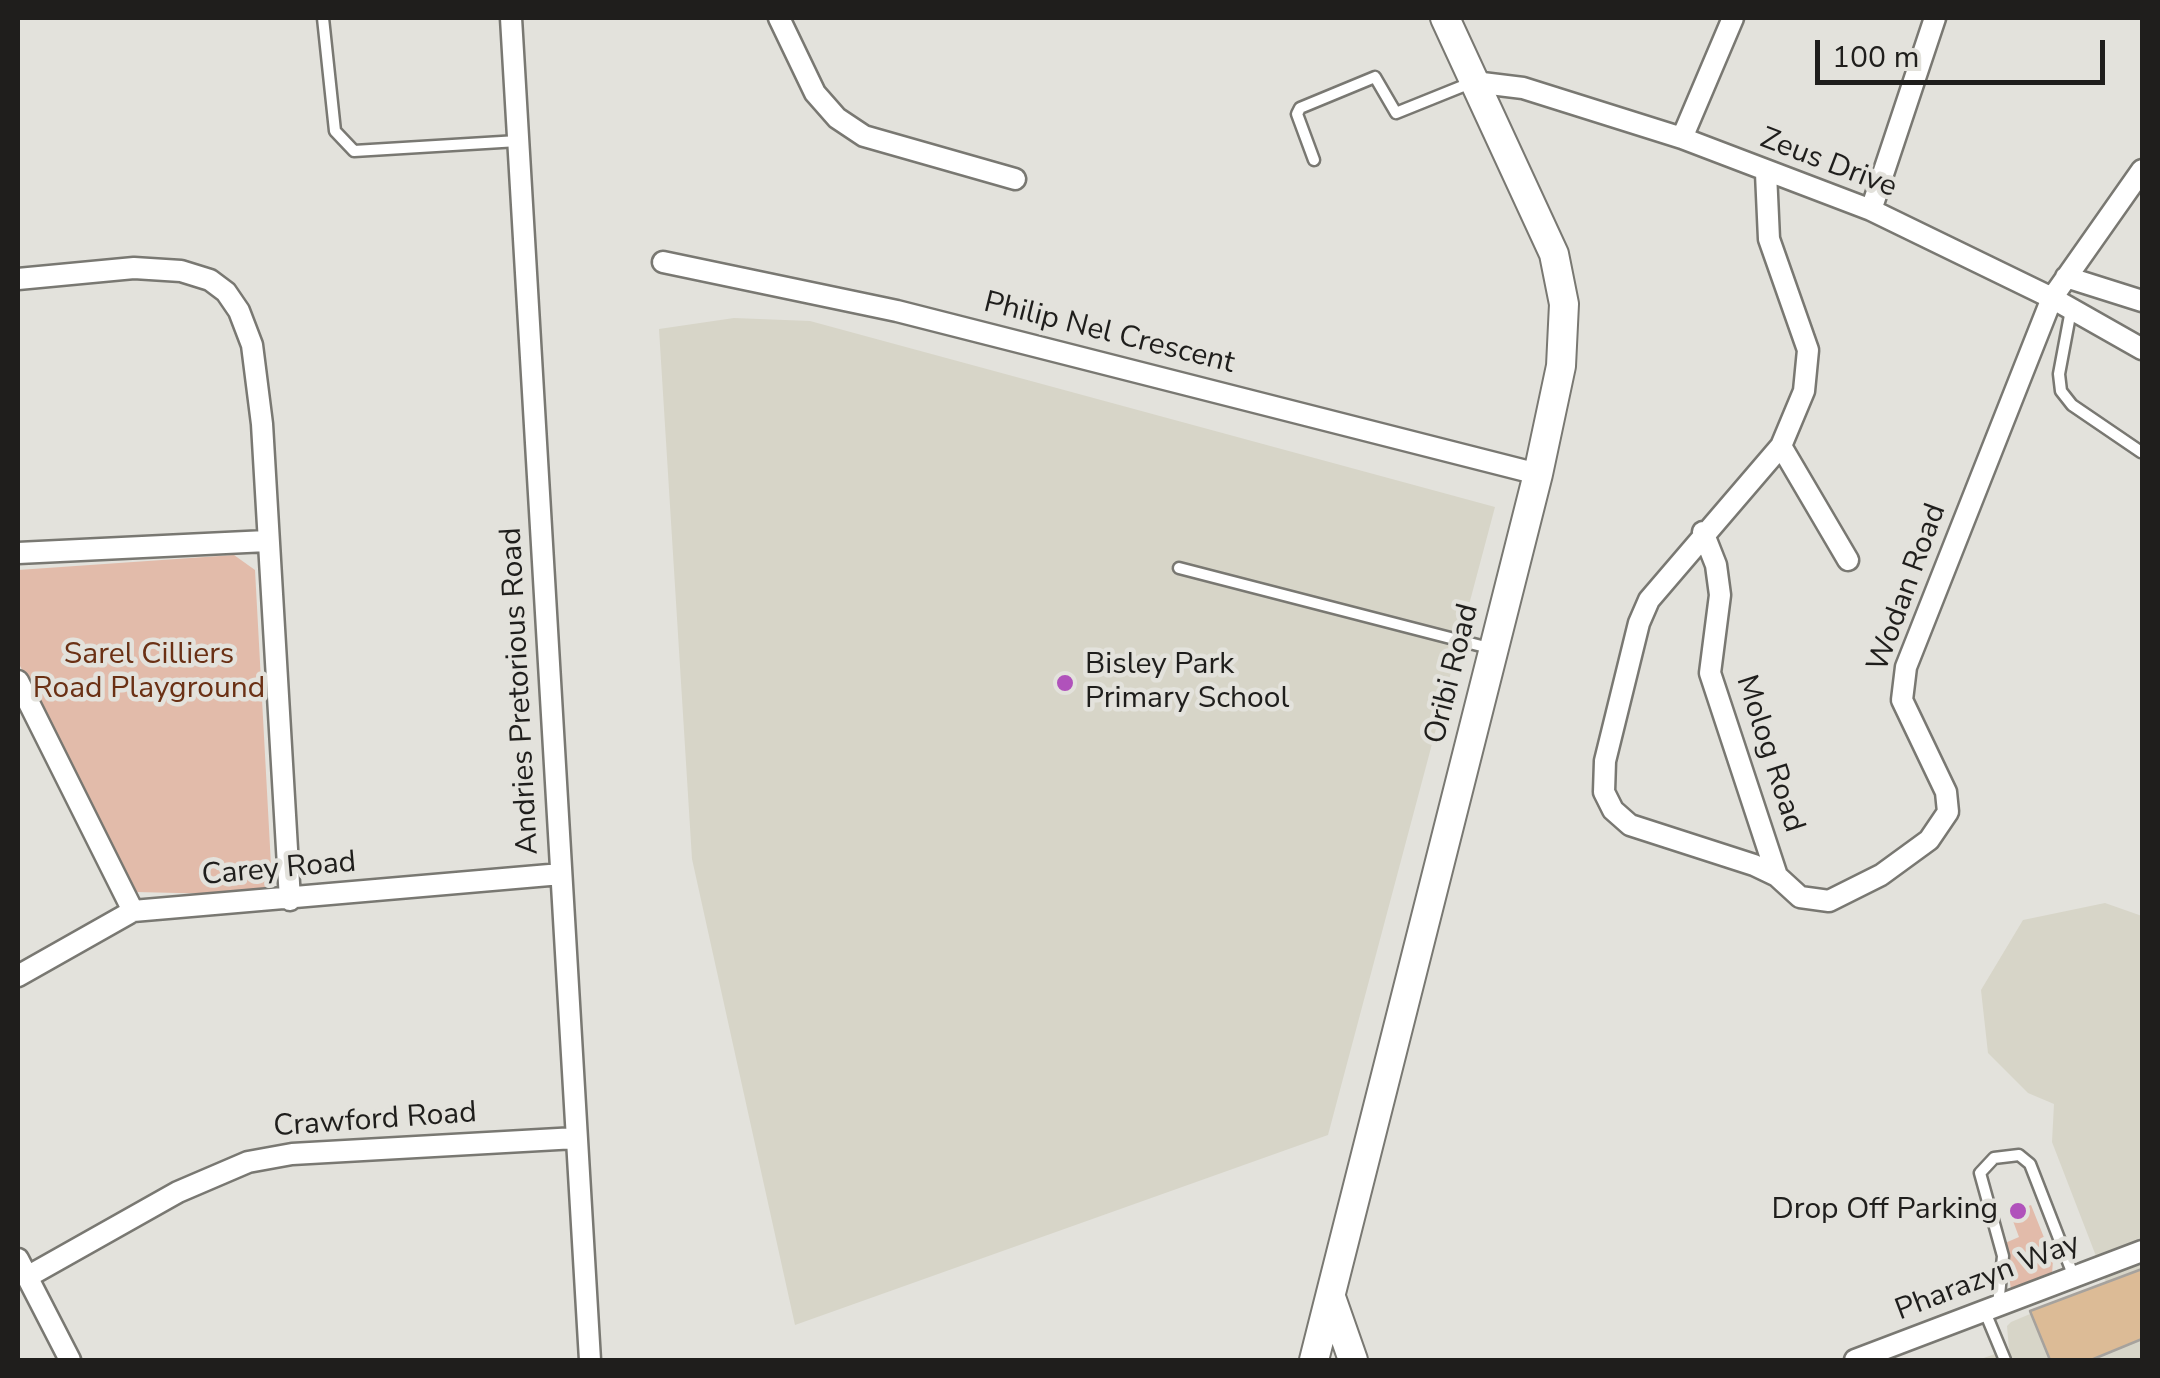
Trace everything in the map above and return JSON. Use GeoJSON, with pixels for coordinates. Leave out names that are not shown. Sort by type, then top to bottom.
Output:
{"type":"FeatureCollection","features":[{"type":"Feature","properties":{"kind":"street","name":"Andries Pretorious Road"},"geometry":{"type":"LineString","coordinates":[[511,18],[590,1360]]}},
{"type":"Feature","properties":{"kind":"street"},"geometry":{"type":"LineString","coordinates":[[779,18],[814,93],[836,118],[864,136],[1014,179]]}},
{"type":"Feature","properties":{"kind":"street","name":"Oribi Road"},"geometry":{"type":"LineString","coordinates":[[1314,1360],[1538,474],[1561,366],[1564,327],[1560,278],[1532,205],[1444,18]]}},
{"type":"Feature","properties":{"kind":"street"},"geometry":{"type":"LineString","coordinates":[[1682,138],[1733,18]]}},
{"type":"Feature","properties":{"kind":"street"},"geometry":{"type":"LineString","coordinates":[[1870,210],[1935,18]]}},
{"type":"Feature","properties":{"kind":"street","name":"Zeus Drive"},"geometry":{"type":"LineString","coordinates":[[1474,82],[1524,88],[1682,138],[1870,210],[2052,298],[2142,349]]}},
{"type":"Feature","properties":{"kind":"street"},"geometry":{"type":"LineString","coordinates":[[2052,298],[2142,170]]}},
{"type":"Feature","properties":{"kind":"street","name":"Wodan Road"},"geometry":{"type":"LineString","coordinates":[[1766,173],[1769,239],[1808,350],[1804,391],[1781,446],[1659,583],[1639,623],[1606,761],[1604,792],[1612,810],[1630,825],[1777,876],[1809,900],[1839,897],[1880,875],[1929,840],[1948,812],[1946,792],[1906,712],[1900,686],[2052,298]]}},
{"type":"Feature","properties":{"kind":"street","name":"Philip Nel Crescent"},"geometry":{"type":"LineString","coordinates":[[663,262],[897,311],[1538,474]]}},
{"type":"Feature","properties":{"kind":"street"},"geometry":{"type":"LineString","coordinates":[[18,279],[134,268],[198,274],[226,292],[252,345],[290,900]]}},
{"type":"Feature","properties":{"kind":"street"},"geometry":{"type":"LineString","coordinates":[[2066,277],[2142,301]]}},
{"type":"Feature","properties":{"kind":"street"},"geometry":{"type":"LineString","coordinates":[[1781,446],[1848,560]]}},
{"type":"Feature","properties":{"kind":"street","name":"Molog Road"},"geometry":{"type":"LineString","coordinates":[[1703,532],[1716,565],[1720,595],[1710,672],[1777,876]]}},
{"type":"Feature","properties":{"kind":"street"},"geometry":{"type":"LineString","coordinates":[[18,553],[267,541]]}},
{"type":"Feature","properties":{"kind":"street"},"geometry":{"type":"LineString","coordinates":[[18,681],[133,911]]}},
{"type":"Feature","properties":{"kind":"street","name":"Carey Road"},"geometry":{"type":"LineString","coordinates":[[18,976],[133,911],[562,874]]}},
{"type":"Feature","properties":{"kind":"street","name":"Crawford Road"},"geometry":{"type":"LineString","coordinates":[[22,1268],[248,1162],[292,1154],[576,1138]]}},
{"type":"Feature","properties":{"kind":"street","name":"Pharazyn Way"},"geometry":{"type":"LineString","coordinates":[[1856,1360],[2142,1251]]}},
{"type":"Feature","properties":{"kind":"street"},"geometry":{"type":"LineString","coordinates":[[22,1268],[70,1360]]}},
{"type":"Feature","properties":{"kind":"street"},"geometry":{"type":"LineString","coordinates":[[1330,1289],[1335,1317],[1353,1360]]}},
{"type":"Feature","properties":{"kind":"lane"},"geometry":{"type":"LineString","coordinates":[[322,18],[334,131],[354,151],[519,141]]}},
{"type":"Feature","properties":{"kind":"lane"},"geometry":{"type":"LineString","coordinates":[[1314,160],[1297,114],[1300,108],[1376,77],[1396,113],[1474,82]]}},
{"type":"Feature","properties":{"kind":"lane"},"geometry":{"type":"LineString","coordinates":[[2072,309],[2059,374],[2061,391],[2072,405],[2142,452]]}},
{"type":"Feature","properties":{"kind":"lane"},"geometry":{"type":"LineString","coordinates":[[1179,568],[1493,649]]}},
{"type":"Feature","properties":{"kind":"lane"},"geometry":{"type":"LineString","coordinates":[[2005,1360],[1991,1309],[2003,1256],[1980,1174],[1994,1158],[2019,1155],[2030,1164],[2074,1277]]}},
{"type":"Feature","properties":{"kind":"shaded area","name":"Bisley Park Primary School"},"geometry":{"type":"Polygon","coordinates":[[[734,318],[810,321],[1495,507],[1328,1135],[795,1325],[692,859],[659,329],[734,318]]]}},
{"type":"Feature","properties":{"kind":"shaded area"},"geometry":{"type":"Polygon","coordinates":[[[2105,903],[2142,916],[2142,1360],[1978,1360],[2009,1349],[2007,1326],[2011,1322],[2106,1282],[2052,1142],[2054,1104],[2028,1093],[1988,1053],[1981,990],[2023,920],[2105,903]]]}},
{"type":"Feature","properties":{"kind":"green space","name":"Sarel Cilliers Road Playground"},"geometry":{"type":"Polygon","coordinates":[[[234,555],[255,570],[272,884],[264,895],[136,892],[18,662],[18,570],[234,555]]]}},
{"type":"Feature","properties":{"kind":"green space"},"geometry":{"type":"Polygon","coordinates":[[[2031,1205],[2053,1260],[2052,1274],[2011,1290],[2005,1243],[2019,1237],[2010,1213],[2031,1205]]]}},
{"type":"Feature","properties":{"kind":"building"},"geometry":{"type":"Polygon","coordinates":[[[2142,1269],[2142,1339],[2091,1360],[2050,1360],[2030,1311],[2142,1269]]]}},
{"type":"Feature","properties":{"kind":"place","name":"Bisley Park Primary School"},"geometry":{"type":"Point","coordinates":[1065,683]}},
{"type":"Feature","properties":{"kind":"place","name":"Drop Off Parking"},"geometry":{"type":"Point","coordinates":[2018,1211]}}]}
